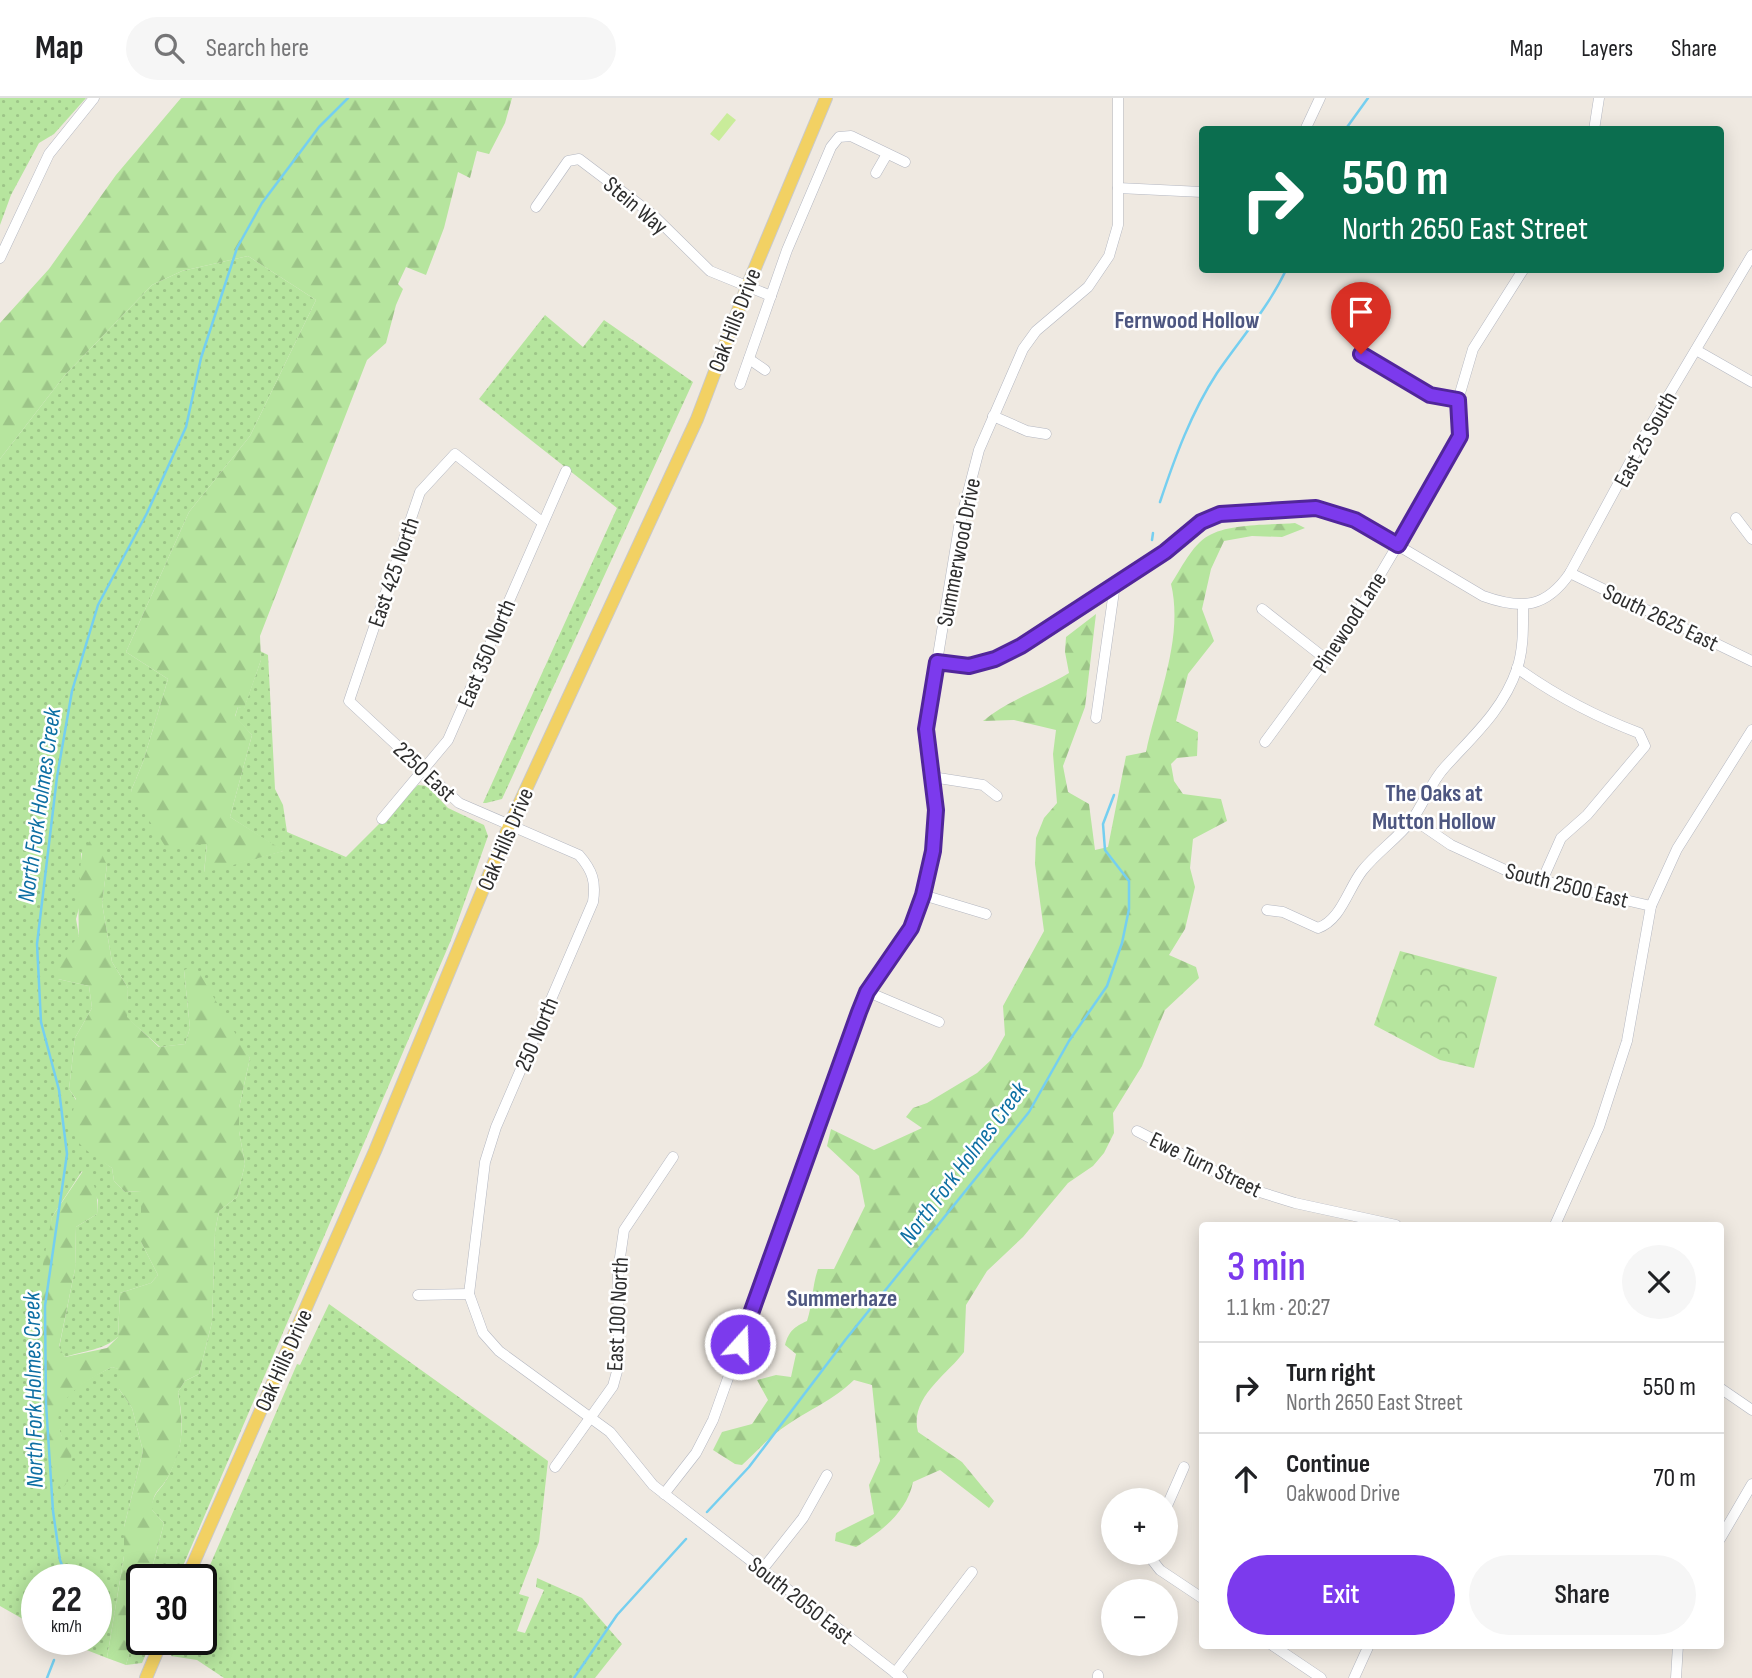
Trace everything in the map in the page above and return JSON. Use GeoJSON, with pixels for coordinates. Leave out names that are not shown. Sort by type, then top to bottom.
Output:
{"type":"FeatureCollection","features":[{"type":"Feature","properties":{"kind":"main road","name":"Oak Hills Drive"},"geometry":{"type":"LineString","coordinates":[[193,1564],[376,1151],[509,826],[697,419],[747,287],[826,98]]}},
{"type":"Feature","properties":{"kind":"main road"},"geometry":{"type":"LineString","coordinates":[[146,1678],[156,1655]]}},
{"type":"Feature","properties":{"kind":"street"},"geometry":{"type":"LineString","coordinates":[[0,258],[49,154],[94,98]]}},
{"type":"Feature","properties":{"kind":"street","name":"Summerwood Drive"},"geometry":{"type":"LineString","coordinates":[[664,1494],[696,1453],[713,1420],[867,992],[911,928],[923,895],[933,851],[936,810],[926,729],[967,490],[993,416],[1018,359],[1036,331],[1088,287],[1108,256],[1118,225],[1118,98]]}},
{"type":"Feature","properties":{"kind":"street"},"geometry":{"type":"LineString","coordinates":[[1307,126],[1320,98]]}},
{"type":"Feature","properties":{"kind":"street"},"geometry":{"type":"LineString","coordinates":[[1595,126],[1600,98]]}},
{"type":"Feature","properties":{"kind":"street"},"geometry":{"type":"LineString","coordinates":[[740,384],[787,250],[831,147],[839,137],[851,136],[905,162]]}},
{"type":"Feature","properties":{"kind":"street"},"geometry":{"type":"LineString","coordinates":[[876,173],[887,154]]}},
{"type":"Feature","properties":{"kind":"street","name":"Stein Way"},"geometry":{"type":"LineString","coordinates":[[536,207],[568,161],[579,159],[653,215],[710,271],[771,296]]}},
{"type":"Feature","properties":{"kind":"street"},"geometry":{"type":"LineString","coordinates":[[1118,188],[1199,192]]}},
{"type":"Feature","properties":{"kind":"street","name":"East 25 South"},"geometry":{"type":"LineString","coordinates":[[1523,605],[1543,600],[1559,589],[1570,573],[1642,440],[1752,255]]}},
{"type":"Feature","properties":{"kind":"street","name":"Pinewood Lane"},"geometry":{"type":"LineString","coordinates":[[1265,742],[1326,660],[1398,545],[1460,436],[1458,400],[1474,349],[1521,273]]}},
{"type":"Feature","properties":{"kind":"street"},"geometry":{"type":"LineString","coordinates":[[1696,350],[1752,382]]}},
{"type":"Feature","properties":{"kind":"street"},"geometry":{"type":"LineString","coordinates":[[1361,354],[1430,395],[1458,400]]}},
{"type":"Feature","properties":{"kind":"street"},"geometry":{"type":"LineString","coordinates":[[749,359],[765,370]]}},
{"type":"Feature","properties":{"kind":"street"},"geometry":{"type":"LineString","coordinates":[[993,416],[1027,430],[1046,433]]}},
{"type":"Feature","properties":{"kind":"street","name":"East 425 North"},"geometry":{"type":"LineString","coordinates":[[349,701],[420,492],[455,454],[542,522]]}},
{"type":"Feature","properties":{"kind":"street","name":"East 350 North"},"geometry":{"type":"LineString","coordinates":[[382,819],[448,740],[566,471]]}},
{"type":"Feature","properties":{"kind":"street"},"geometry":{"type":"LineString","coordinates":[[937,662],[969,666],[995,659],[1021,646],[1165,552],[1201,522],[1220,514],[1316,508],[1355,520],[1483,596],[1506,604],[1523,605],[1523,636],[1517,668],[1488,722],[1443,768],[1413,819],[1363,870],[1328,925],[1318,928],[1283,912],[1267,911]]}},
{"type":"Feature","properties":{"kind":"street"},"geometry":{"type":"LineString","coordinates":[[1736,518],[1752,539]]}},
{"type":"Feature","properties":{"kind":"street","name":"South 2625 East"},"geometry":{"type":"LineString","coordinates":[[1570,573],[1752,661]]}},
{"type":"Feature","properties":{"kind":"street"},"geometry":{"type":"LineString","coordinates":[[1096,718],[1115,584]]}},
{"type":"Feature","properties":{"kind":"street"},"geometry":{"type":"LineString","coordinates":[[1262,609],[1326,660]]}},
{"type":"Feature","properties":{"kind":"street"},"geometry":{"type":"LineString","coordinates":[[1517,668],[1555,696],[1597,717],[1639,733],[1645,746],[1587,815],[1561,838],[1541,883]]}},
{"type":"Feature","properties":{"kind":"street","name":"2250 East"},"geometry":{"type":"LineString","coordinates":[[349,701],[459,803],[509,826]]}},
{"type":"Feature","properties":{"kind":"street"},"geometry":{"type":"LineString","coordinates":[[1556,1222],[1609,1098],[1627,1041],[1651,906],[1677,849],[1752,730]]}},
{"type":"Feature","properties":{"kind":"street"},"geometry":{"type":"LineString","coordinates":[[932,777],[984,785],[998,796]]}},
{"type":"Feature","properties":{"kind":"street","name":"South 2500 East"},"geometry":{"type":"LineString","coordinates":[[1413,819],[1485,863],[1541,883],[1651,906]]}},
{"type":"Feature","properties":{"kind":"street","name":"250 North"},"geometry":{"type":"LineString","coordinates":[[470,1294],[485,1162],[496,1127],[593,902],[596,884],[589,867],[579,855],[509,826]]}},
{"type":"Feature","properties":{"kind":"street"},"geometry":{"type":"LineString","coordinates":[[923,895],[986,914]]}},
{"type":"Feature","properties":{"kind":"street"},"geometry":{"type":"LineString","coordinates":[[867,992],[939,1022]]}},
{"type":"Feature","properties":{"kind":"street","name":"Ewe Turn Street"},"geometry":{"type":"LineString","coordinates":[[1138,1131],[1247,1188],[1295,1203],[1382,1222]]}},
{"type":"Feature","properties":{"kind":"street","name":"East 100 North"},"geometry":{"type":"LineString","coordinates":[[555,1467],[613,1386],[619,1364],[618,1271],[624,1230],[673,1157]]}},
{"type":"Feature","properties":{"kind":"street"},"geometry":{"type":"LineString","coordinates":[[418,1295],[470,1294]]}},
{"type":"Feature","properties":{"kind":"street","name":"South 2050 East"},"geometry":{"type":"LineString","coordinates":[[470,1294],[483,1334],[499,1351],[610,1432],[641,1473],[664,1494],[898,1676]]}},
{"type":"Feature","properties":{"kind":"street"},"geometry":{"type":"LineString","coordinates":[[1724,1391],[1752,1410]]}},
{"type":"Feature","properties":{"kind":"street"},"geometry":{"type":"LineString","coordinates":[[1175,1488],[1184,1467]]}},
{"type":"Feature","properties":{"kind":"street"},"geometry":{"type":"LineString","coordinates":[[762,1570],[803,1518],[827,1475]]}},
{"type":"Feature","properties":{"kind":"street"},"geometry":{"type":"LineString","coordinates":[[1724,1532],[1752,1484]]}},
{"type":"Feature","properties":{"kind":"street"},"geometry":{"type":"LineString","coordinates":[[1156,1565],[1199,1596]]}},
{"type":"Feature","properties":{"kind":"street"},"geometry":{"type":"LineString","coordinates":[[898,1676],[972,1572]]}},
{"type":"Feature","properties":{"kind":"street"},"geometry":{"type":"LineString","coordinates":[[1278,1649],[1321,1678]]}},
{"type":"Feature","properties":{"kind":"street"},"geometry":{"type":"LineString","coordinates":[[1354,1678],[1367,1649]]}},
{"type":"Feature","properties":{"kind":"street"},"geometry":{"type":"LineString","coordinates":[[1676,1678],[1678,1649]]}},
{"type":"Feature","properties":{"kind":"green space"},"geometry":{"type":"Polygon","coordinates":[[[0,98],[86,98],[54,134],[39,143],[11,195],[0,225],[0,98]]]}},
{"type":"Feature","properties":{"kind":"green space"},"geometry":{"type":"Polygon","coordinates":[[[181,98],[512,98],[505,123],[489,154],[477,151],[470,178],[458,172],[444,228],[426,275],[406,267],[398,284],[403,289],[386,343],[367,360],[260,636],[261,660],[244,709],[238,707],[235,716],[252,735],[230,817],[284,851],[204,873],[207,844],[165,846],[131,791],[143,762],[168,679],[126,652],[189,512],[250,436],[316,300],[248,256],[182,271],[152,285],[65,375],[0,459],[0,323],[49,269],[116,175],[181,98]]]}},
{"type":"Feature","properties":{"kind":"green space"},"geometry":{"type":"Polygon","coordinates":[[[727,113],[736,120],[719,141],[710,134],[727,113]]]}},
{"type":"Feature","properties":{"kind":"green space"},"geometry":{"type":"Polygon","coordinates":[[[248,256],[316,300],[250,436],[189,512],[126,652],[168,679],[143,762],[131,791],[207,844],[204,872],[283,851],[230,817],[252,735],[235,717],[238,707],[244,708],[261,660],[260,651],[268,655],[275,789],[283,805],[287,832],[346,857],[418,785],[427,786],[448,808],[484,825],[488,836],[451,940],[184,1564],[153,1564],[164,1523],[151,1509],[154,1498],[173,1466],[180,1445],[182,1425],[178,1392],[185,1381],[199,1374],[212,1322],[215,1232],[219,1211],[237,1197],[245,1164],[239,1131],[239,1108],[250,1058],[184,970],[190,1028],[185,1044],[160,1047],[126,1017],[128,988],[112,962],[102,903],[107,865],[81,853],[81,901],[76,919],[79,936],[58,979],[89,986],[92,1008],[75,1038],[69,1089],[80,1110],[89,1141],[101,1159],[112,1168],[114,1181],[125,1192],[141,1191],[141,1242],[158,1275],[151,1283],[120,1293],[118,1337],[100,1347],[65,1357],[59,1348],[75,1269],[76,1227],[97,1214],[98,1200],[82,1171],[52,1217],[40,1344],[43,1395],[33,1418],[36,1441],[44,1447],[62,1488],[63,1444],[57,1422],[62,1403],[85,1382],[112,1367],[119,1369],[119,1389],[132,1408],[143,1451],[124,1527],[124,1556],[112,1628],[112,1564],[21,1564],[21,1618],[0,1606],[0,459],[65,375],[152,285],[182,271],[248,256]]]}},
{"type":"Feature","properties":{"kind":"green space"},"geometry":{"type":"Polygon","coordinates":[[[545,315],[583,347],[604,320],[693,382],[502,799],[483,803],[617,508],[479,399],[545,315]]]}},
{"type":"Feature","properties":{"kind":"green space"},"geometry":{"type":"Polygon","coordinates":[[[1295,523],[1305,528],[1282,537],[1252,536],[1224,541],[1211,569],[1202,609],[1214,641],[1188,674],[1176,721],[1198,732],[1197,756],[1177,758],[1171,764],[1174,781],[1183,794],[1221,799],[1227,821],[1193,839],[1190,868],[1195,887],[1185,929],[1169,955],[1196,967],[1199,978],[1165,1010],[1142,1066],[1113,1113],[1114,1133],[1104,1153],[1093,1166],[1068,1183],[1023,1237],[987,1271],[966,1305],[964,1352],[931,1388],[919,1408],[918,1432],[962,1462],[994,1501],[989,1508],[940,1470],[913,1482],[899,1512],[865,1541],[856,1547],[835,1541],[836,1533],[874,1514],[869,1485],[880,1461],[872,1385],[854,1380],[830,1399],[781,1429],[742,1465],[735,1464],[713,1450],[722,1432],[752,1424],[768,1400],[757,1380],[776,1375],[791,1377],[796,1354],[785,1345],[788,1336],[807,1321],[818,1269],[834,1269],[865,1206],[859,1176],[827,1146],[831,1129],[874,1150],[922,1128],[906,1117],[913,1108],[927,1103],[977,1073],[991,1060],[1005,1035],[1003,1006],[1044,931],[1035,864],[1036,838],[1044,818],[1057,803],[1053,754],[1056,730],[1014,720],[983,721],[1003,707],[1069,673],[1065,652],[1066,637],[1096,614],[1085,707],[1063,766],[1068,792],[1089,804],[1095,850],[1108,847],[1126,756],[1146,752],[1168,668],[1174,626],[1171,584],[1192,551],[1208,536],[1238,527],[1295,523]]]}},
{"type":"Feature","properties":{"kind":"green space"},"geometry":{"type":"Polygon","coordinates":[[[93,837],[107,865],[102,903],[112,962],[128,988],[127,1017],[159,1047],[185,1044],[190,1028],[184,970],[195,966],[250,1058],[239,1108],[239,1131],[245,1164],[237,1197],[219,1211],[215,1232],[212,1322],[199,1374],[185,1381],[178,1392],[182,1425],[180,1445],[174,1466],[154,1498],[152,1510],[164,1523],[153,1564],[126,1564],[126,1655],[129,1655],[126,1665],[107,1658],[108,1655],[112,1655],[112,1628],[124,1556],[124,1527],[143,1451],[132,1408],[119,1389],[118,1369],[112,1367],[85,1383],[65,1401],[60,1411],[62,1437],[72,1453],[66,1484],[61,1489],[44,1447],[36,1442],[33,1418],[43,1395],[37,1315],[52,1217],[83,1171],[96,1190],[97,1214],[76,1227],[75,1269],[59,1347],[65,1357],[107,1348],[118,1337],[120,1293],[151,1283],[158,1275],[141,1242],[141,1191],[125,1192],[114,1181],[112,1168],[83,1147],[73,1133],[76,1099],[69,1089],[75,1038],[92,1008],[89,986],[58,979],[55,964],[79,936],[79,892],[84,849],[93,837]]]}},
{"type":"Feature","properties":{"kind":"green space"},"geometry":{"type":"Polygon","coordinates":[[[1400,951],[1497,977],[1474,1068],[1440,1060],[1374,1025],[1400,951]]]}},
{"type":"Feature","properties":{"kind":"green space"},"geometry":{"type":"Polygon","coordinates":[[[329,1304],[548,1461],[539,1542],[519,1594],[529,1597],[517,1631],[525,1633],[544,1590],[536,1587],[537,1578],[582,1598],[622,1644],[595,1678],[224,1678],[197,1660],[171,1656],[217,1655],[217,1564],[211,1564],[297,1364],[300,1365],[329,1304]]]}},
{"type":"Feature","properties":{"kind":"green space"},"geometry":{"type":"Polygon","coordinates":[[[129,1655],[145,1655],[142,1663],[126,1665],[129,1655]]]}},
{"type":"Feature","properties":{"kind":"waterway","name":"North Fork Holmes Creek"},"geometry":{"type":"LineString","coordinates":[[62,1564],[53,1511],[46,1404],[45,1306],[67,1154],[59,1090],[41,1022],[37,944],[57,777],[72,691],[98,605],[147,513],[186,427],[201,358],[237,248],[262,203],[319,127],[348,98]]}},
{"type":"Feature","properties":{"kind":"waterway","name":"North Fork Holmes Creek"},"geometry":{"type":"LineString","coordinates":[[1348,126],[1368,98]]}},
{"type":"Feature","properties":{"kind":"waterway","name":"North Fork Holmes Creek"},"geometry":{"type":"LineString","coordinates":[[1160,502],[1199,404],[1284,273]]}},
{"type":"Feature","properties":{"kind":"waterway","name":"North Fork Holmes Creek"},"geometry":{"type":"LineString","coordinates":[[1152,540],[1153,533]]}},
{"type":"Feature","properties":{"kind":"waterway","name":"North Fork Holmes Creek"},"geometry":{"type":"LineString","coordinates":[[707,1512],[749,1467],[846,1339],[1029,1112],[1069,1041],[1107,986],[1122,943],[1129,909],[1129,881],[1105,850],[1103,824],[1114,795]]}},
{"type":"Feature","properties":{"kind":"waterway","name":"North Fork Holmes Creek"},"geometry":{"type":"LineString","coordinates":[[574,1678],[617,1615],[686,1539]]}},
{"type":"Feature","properties":{"kind":"waterway","name":"North Fork Holmes Creek"},"geometry":{"type":"LineString","coordinates":[[47,1678],[54,1660]]}},
{"type":"Feature","properties":{"kind":"district","name":"Fernwood Hollow"},"geometry":{"type":"Point","coordinates":[1187,320]}},
{"type":"Feature","properties":{"kind":"district","name":"The Oaks at Mutton Hollow"},"geometry":{"type":"Point","coordinates":[1434,807]}},
{"type":"Feature","properties":{"kind":"district","name":"Summerhaze"},"geometry":{"type":"Point","coordinates":[842,1298]}},
{"type":"Feature","properties":{"kind":"route"},"geometry":{"type":"LineString","coordinates":[[740,1344],[867,992],[911,928],[923,895],[933,851],[936,810],[926,750],[926,729],[937,662],[969,666],[995,659],[1021,646],[1165,552],[1201,522],[1220,514],[1297,507],[1316,508],[1355,520],[1398,545],[1460,436],[1458,400],[1430,395],[1361,354]]}}]}
